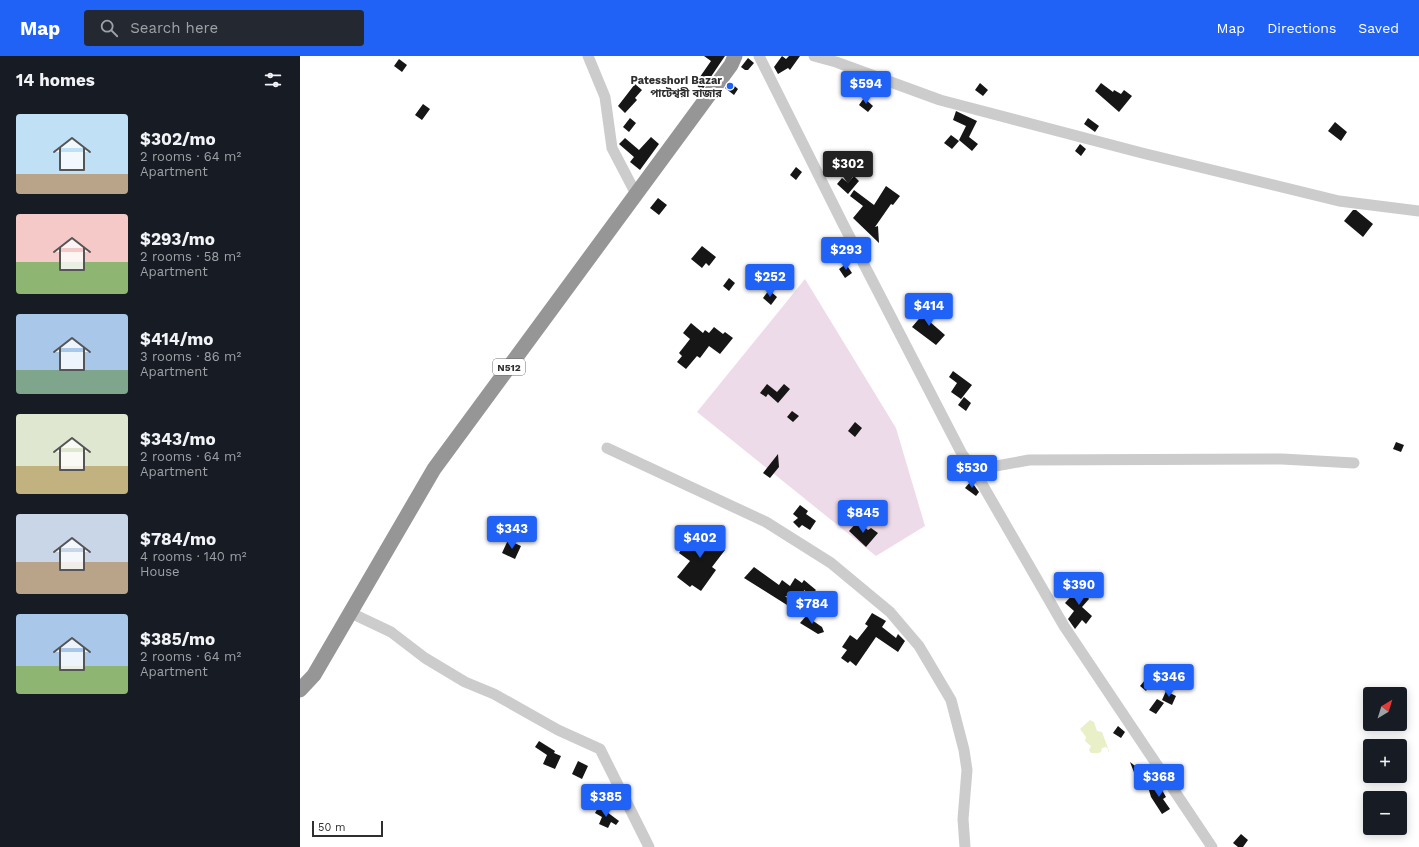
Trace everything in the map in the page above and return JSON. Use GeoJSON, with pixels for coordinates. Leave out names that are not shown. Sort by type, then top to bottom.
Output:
{"type":"FeatureCollection","features":[{"type":"Feature","properties":{"kind":"highway","name":"N512"},"geometry":{"type":"LineString","coordinates":[[300,690],[314,675],[434,469],[731,65],[735,56]]}},
{"type":"Feature","properties":{"kind":"street"},"geometry":{"type":"LineString","coordinates":[[588,56],[605,97],[612,148],[636,194]]}},
{"type":"Feature","properties":{"kind":"street"},"geometry":{"type":"LineString","coordinates":[[759,56],[843,224],[962,454],[974,470],[1064,626],[1212,847]]}},
{"type":"Feature","properties":{"kind":"street"},"geometry":{"type":"LineString","coordinates":[[814,56],[836,62],[940,100],[1142,153],[1339,201],[1419,211]]}},
{"type":"Feature","properties":{"kind":"street"},"geometry":{"type":"LineString","coordinates":[[606,448],[766,522],[831,563],[890,612],[919,646],[951,700],[964,750],[967,770],[963,819],[965,847]]}},
{"type":"Feature","properties":{"kind":"street"},"geometry":{"type":"LineString","coordinates":[[974,470],[1029,460],[1282,460],[1354,463]]}},
{"type":"Feature","properties":{"kind":"street"},"geometry":{"type":"LineString","coordinates":[[351,613],[391,632],[425,658],[466,682],[494,694],[558,730],[600,749],[649,847]]}},
{"type":"Feature","properties":{"kind":"shaded area"},"geometry":{"type":"Polygon","coordinates":[[[805,279],[896,428],[925,526],[876,556],[697,412],[805,279]]]}},
{"type":"Feature","properties":{"kind":"shaded area"},"geometry":{"type":"Polygon","coordinates":[[[1090,720],[1094,722],[1097,731],[1102,732],[1109,751],[1108,752],[1106,747],[1102,748],[1101,752],[1098,753],[1091,753],[1089,750],[1091,746],[1085,741],[1086,737],[1080,729],[1090,720]]]}},
{"type":"Feature","properties":{"kind":"building"},"geometry":{"type":"Polygon","coordinates":[[[704,56],[725,56],[702,90],[695,84],[711,61],[704,56]]]}},
{"type":"Feature","properties":{"kind":"building"},"geometry":{"type":"Polygon","coordinates":[[[782,56],[786,59],[789,56],[800,56],[790,70],[788,68],[778,74],[774,67],[782,56]]]}},
{"type":"Feature","properties":{"kind":"building"},"geometry":{"type":"Polygon","coordinates":[[[748,58],[754,63],[748,70],[745,70],[741,67],[748,58]]]}},
{"type":"Feature","properties":{"kind":"building"},"geometry":{"type":"Polygon","coordinates":[[[399,59],[407,65],[402,72],[394,66],[399,59]]]}},
{"type":"Feature","properties":{"kind":"building"},"geometry":{"type":"Polygon","coordinates":[[[730,82],[738,89],[734,95],[725,88],[730,82]]]}},
{"type":"Feature","properties":{"kind":"building"},"geometry":{"type":"Polygon","coordinates":[[[980,83],[988,90],[983,96],[975,90],[980,83]]]}},
{"type":"Feature","properties":{"kind":"building"},"geometry":{"type":"Polygon","coordinates":[[[1101,83],[1113,92],[1114,90],[1121,94],[1124,90],[1132,96],[1119,112],[1095,91],[1101,83]]]}},
{"type":"Feature","properties":{"kind":"building"},"geometry":{"type":"Polygon","coordinates":[[[635,84],[642,90],[635,98],[637,100],[625,113],[618,106],[635,84]]]}},
{"type":"Feature","properties":{"kind":"building"},"geometry":{"type":"Polygon","coordinates":[[[864,98],[873,106],[868,112],[859,105],[864,98]]]}},
{"type":"Feature","properties":{"kind":"building"},"geometry":{"type":"Polygon","coordinates":[[[423,104],[430,109],[422,120],[415,115],[423,104]]]}},
{"type":"Feature","properties":{"kind":"building"},"geometry":{"type":"Polygon","coordinates":[[[956,111],[977,121],[969,137],[978,144],[972,151],[959,140],[966,126],[953,120],[956,111]]]}},
{"type":"Feature","properties":{"kind":"building"},"geometry":{"type":"Polygon","coordinates":[[[630,118],[636,123],[629,132],[623,127],[630,118]]]}},
{"type":"Feature","properties":{"kind":"building"},"geometry":{"type":"Polygon","coordinates":[[[1088,118],[1099,126],[1095,132],[1084,124],[1088,118]]]}},
{"type":"Feature","properties":{"kind":"building"},"geometry":{"type":"Polygon","coordinates":[[[1335,122],[1347,132],[1341,141],[1328,131],[1335,122]]]}},
{"type":"Feature","properties":{"kind":"building"},"geometry":{"type":"Polygon","coordinates":[[[951,135],[959,141],[952,149],[944,143],[951,135]]]}},
{"type":"Feature","properties":{"kind":"building"},"geometry":{"type":"Polygon","coordinates":[[[651,137],[659,144],[640,170],[630,162],[634,157],[619,144],[625,138],[639,150],[651,137]]]}},
{"type":"Feature","properties":{"kind":"building"},"geometry":{"type":"Polygon","coordinates":[[[1080,144],[1086,149],[1081,156],[1075,151],[1080,144]]]}},
{"type":"Feature","properties":{"kind":"building"},"geometry":{"type":"Polygon","coordinates":[[[796,167],[802,172],[796,180],[790,175],[796,167]]]}},
{"type":"Feature","properties":{"kind":"building"},"geometry":{"type":"Polygon","coordinates":[[[854,176],[859,181],[848,194],[837,184],[842,178],[848,183],[854,176]]]}},
{"type":"Feature","properties":{"kind":"building"},"geometry":{"type":"Polygon","coordinates":[[[886,186],[900,196],[893,205],[891,204],[875,227],[878,226],[879,243],[853,218],[863,206],[850,196],[854,190],[874,205],[886,186]]]}},
{"type":"Feature","properties":{"kind":"building"},"geometry":{"type":"Polygon","coordinates":[[[658,198],[667,205],[659,215],[650,208],[658,198]]]}},
{"type":"Feature","properties":{"kind":"building"},"geometry":{"type":"Polygon","coordinates":[[[1353,210],[1356,210],[1373,224],[1363,237],[1344,221],[1353,210]]]}},
{"type":"Feature","properties":{"kind":"building"},"geometry":{"type":"Polygon","coordinates":[[[702,246],[716,257],[709,266],[706,263],[702,268],[691,259],[702,246]]]}},
{"type":"Feature","properties":{"kind":"building"},"geometry":{"type":"Polygon","coordinates":[[[846,264],[852,273],[845,278],[839,269],[846,264]]]}},
{"type":"Feature","properties":{"kind":"building"},"geometry":{"type":"Polygon","coordinates":[[[729,278],[735,283],[729,291],[723,286],[729,278]]]}},
{"type":"Feature","properties":{"kind":"building"},"geometry":{"type":"Polygon","coordinates":[[[769,290],[777,297],[771,305],[763,298],[769,290]]]}},
{"type":"Feature","properties":{"kind":"building"},"geometry":{"type":"Polygon","coordinates":[[[929,307],[936,313],[929,321],[945,335],[936,345],[912,327],[929,307]]]}},
{"type":"Feature","properties":{"kind":"building"},"geometry":{"type":"Polygon","coordinates":[[[691,323],[703,333],[705,330],[709,333],[714,327],[723,334],[725,332],[733,338],[720,354],[709,346],[700,358],[697,356],[686,369],[677,362],[682,356],[679,353],[690,339],[683,333],[691,323]]]}},
{"type":"Feature","properties":{"kind":"building"},"geometry":{"type":"Polygon","coordinates":[[[953,371],[972,385],[961,399],[951,392],[957,383],[949,377],[953,371]]]}},
{"type":"Feature","properties":{"kind":"building"},"geometry":{"type":"Polygon","coordinates":[[[767,384],[777,392],[784,384],[790,389],[778,403],[768,394],[766,397],[760,393],[767,384]]]}},
{"type":"Feature","properties":{"kind":"building"},"geometry":{"type":"Polygon","coordinates":[[[964,397],[971,403],[966,411],[958,405],[964,397]]]}},
{"type":"Feature","properties":{"kind":"building"},"geometry":{"type":"Polygon","coordinates":[[[792,411],[799,416],[793,422],[787,417],[792,411]]]}},
{"type":"Feature","properties":{"kind":"building"},"geometry":{"type":"Polygon","coordinates":[[[855,422],[862,428],[855,437],[848,431],[855,422]]]}},
{"type":"Feature","properties":{"kind":"building"},"geometry":{"type":"Polygon","coordinates":[[[1396,442],[1404,445],[1401,452],[1393,449],[1396,442]]]}},
{"type":"Feature","properties":{"kind":"building"},"geometry":{"type":"Polygon","coordinates":[[[778,454],[779,467],[770,478],[763,473],[778,454]]]}},
{"type":"Feature","properties":{"kind":"building"},"geometry":{"type":"Polygon","coordinates":[[[971,481],[979,492],[976,496],[965,488],[971,481]]]}},
{"type":"Feature","properties":{"kind":"building"},"geometry":{"type":"Polygon","coordinates":[[[800,505],[808,511],[806,514],[816,521],[810,530],[802,525],[799,528],[793,522],[798,518],[793,514],[800,505]]]}},
{"type":"Feature","properties":{"kind":"building"},"geometry":{"type":"Polygon","coordinates":[[[858,521],[868,530],[871,528],[878,533],[866,547],[849,531],[858,521]]]}},
{"type":"Feature","properties":{"kind":"building"},"geometry":{"type":"Polygon","coordinates":[[[689,528],[708,541],[713,535],[723,543],[721,546],[725,550],[712,567],[716,570],[701,591],[692,585],[690,587],[677,577],[690,561],[679,553],[688,539],[683,536],[689,528]]]}},
{"type":"Feature","properties":{"kind":"building"},"geometry":{"type":"Polygon","coordinates":[[[508,540],[521,546],[515,559],[502,553],[508,540]]]}},
{"type":"Feature","properties":{"kind":"building"},"geometry":{"type":"Polygon","coordinates":[[[754,567],[779,585],[782,580],[790,586],[795,578],[802,583],[804,580],[816,590],[811,595],[804,590],[804,598],[785,596],[791,601],[787,605],[744,578],[754,567]]]}},
{"type":"Feature","properties":{"kind":"building"},"geometry":{"type":"Polygon","coordinates":[[[1084,582],[1091,588],[1086,595],[1089,599],[1082,607],[1092,616],[1086,624],[1082,620],[1075,629],[1068,619],[1074,611],[1065,603],[1084,582]]]}},
{"type":"Feature","properties":{"kind":"building"},"geometry":{"type":"Polygon","coordinates":[[[872,613],[886,621],[882,627],[896,638],[898,634],[905,641],[898,652],[876,637],[856,666],[850,661],[848,663],[841,658],[847,650],[842,647],[850,635],[857,640],[868,626],[865,624],[872,613]]]}},
{"type":"Feature","properties":{"kind":"building"},"geometry":{"type":"Polygon","coordinates":[[[806,616],[822,627],[824,632],[818,634],[800,623],[806,616]]]}},
{"type":"Feature","properties":{"kind":"building"},"geometry":{"type":"Polygon","coordinates":[[[1145,680],[1151,684],[1146,691],[1140,686],[1145,680]]]}},
{"type":"Feature","properties":{"kind":"building"},"geometry":{"type":"Polygon","coordinates":[[[1166,691],[1176,696],[1172,705],[1162,700],[1166,691]]]}},
{"type":"Feature","properties":{"kind":"building"},"geometry":{"type":"Polygon","coordinates":[[[1157,699],[1164,703],[1156,714],[1149,710],[1157,699]]]}},
{"type":"Feature","properties":{"kind":"building"},"geometry":{"type":"Polygon","coordinates":[[[1118,726],[1125,732],[1121,738],[1113,733],[1118,726]]]}},
{"type":"Feature","properties":{"kind":"building"},"geometry":{"type":"Polygon","coordinates":[[[539,741],[555,751],[554,753],[561,756],[555,769],[543,764],[547,755],[535,747],[539,741]]]}},
{"type":"Feature","properties":{"kind":"building"},"geometry":{"type":"Polygon","coordinates":[[[578,761],[588,766],[582,779],[572,774],[578,761]]]}},
{"type":"Feature","properties":{"kind":"building"},"geometry":{"type":"Polygon","coordinates":[[[1130,762],[1143,772],[1138,778],[1135,775],[1130,762]]]}},
{"type":"Feature","properties":{"kind":"building"},"geometry":{"type":"Polygon","coordinates":[[[1158,783],[1166,797],[1163,799],[1170,809],[1162,814],[1151,797],[1148,787],[1158,783]]]}},
{"type":"Feature","properties":{"kind":"building"},"geometry":{"type":"Polygon","coordinates":[[[599,806],[619,821],[616,825],[611,822],[608,828],[599,824],[602,817],[595,813],[599,806]]]}},
{"type":"Feature","properties":{"kind":"building"},"geometry":{"type":"Polygon","coordinates":[[[1241,834],[1248,840],[1243,847],[1238,847],[1233,843],[1241,834]]]}},
{"type":"Feature","properties":{"kind":"place","name":"Patesshori Bazar পাটেশ্বরী বাজার"},"geometry":{"type":"Point","coordinates":[730,86]}}]}
